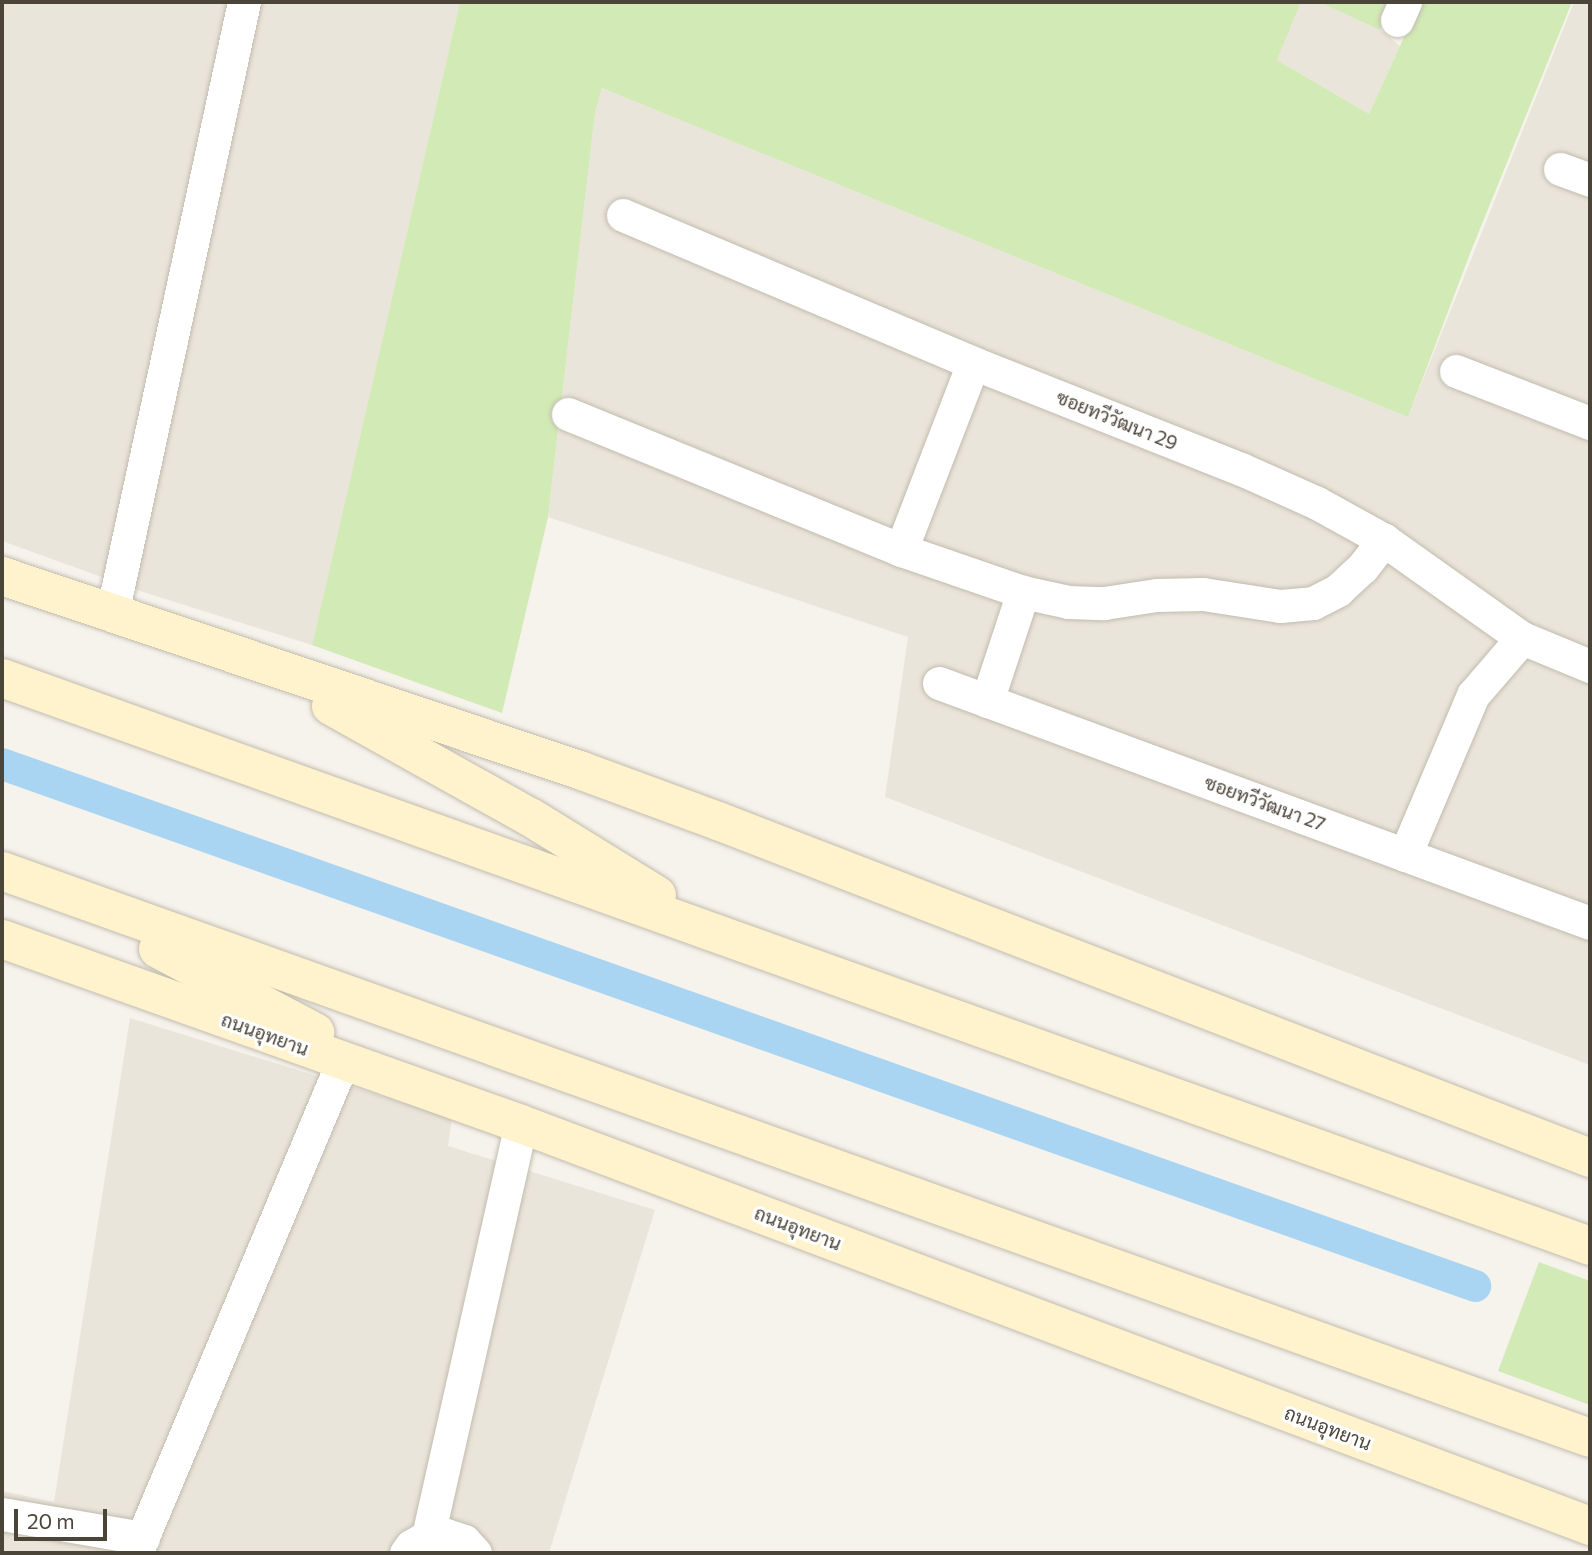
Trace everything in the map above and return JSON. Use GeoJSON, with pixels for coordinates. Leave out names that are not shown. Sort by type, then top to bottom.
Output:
{"type":"FeatureCollection","features":[{"type":"Feature","properties":{"kind":"main road"},"geometry":{"type":"LineString","coordinates":[[2,576],[569,767],[718,821],[1590,1158]]}},
{"type":"Feature","properties":{"kind":"main road"},"geometry":{"type":"LineString","coordinates":[[250,660],[530,817],[722,936]]}},
{"type":"Feature","properties":{"kind":"main road"},"geometry":{"type":"LineString","coordinates":[[2,678],[1589,1245]]}},
{"type":"Feature","properties":{"kind":"main road"},"geometry":{"type":"LineString","coordinates":[[2,872],[216,978],[418,1088]]}},
{"type":"Feature","properties":{"kind":"main road"},"geometry":{"type":"LineString","coordinates":[[2,872],[1590,1438]]}},
{"type":"Feature","properties":{"kind":"main road","name":"ถนนอุทยาน"},"geometry":{"type":"LineString","coordinates":[[2,939],[342,1063],[521,1124],[1590,1526]]}},
{"type":"Feature","properties":{"kind":"street"},"geometry":{"type":"LineString","coordinates":[[112,614],[244,2]]}},
{"type":"Feature","properties":{"kind":"street","name":"ซอยทวีวัฒนา 29"},"geometry":{"type":"LineString","coordinates":[[623,215],[973,363],[1241,469],[1317,503],[1384,540],[1521,638],[1590,666]]}},
{"type":"Feature","properties":{"kind":"street"},"geometry":{"type":"LineString","coordinates":[[901,550],[973,363]]}},
{"type":"Feature","properties":{"kind":"street"},"geometry":{"type":"LineString","coordinates":[[1456,372],[1590,423]]}},
{"type":"Feature","properties":{"kind":"street"},"geometry":{"type":"LineString","coordinates":[[568,414],[901,550],[1023,592],[1068,602],[1104,603],[1156,595],[1203,594],[1280,606],[1313,603],[1362,568],[1384,540]]}},
{"type":"Feature","properties":{"kind":"street"},"geometry":{"type":"LineString","coordinates":[[987,701],[1023,592]]}},
{"type":"Feature","properties":{"kind":"street"},"geometry":{"type":"LineString","coordinates":[[1405,855],[1473,695],[1521,638]]}},
{"type":"Feature","properties":{"kind":"street","name":"ซอยทวีวัฒนา 27"},"geometry":{"type":"LineString","coordinates":[[939,683],[1590,922]]}},
{"type":"Feature","properties":{"kind":"street"},"geometry":{"type":"LineString","coordinates":[[2,1514],[139,1546],[342,1063]]}},
{"type":"Feature","properties":{"kind":"street"},"geometry":{"type":"LineString","coordinates":[[417,1545],[521,1124]]}},
{"type":"Feature","properties":{"kind":"street"},"geometry":{"type":"LineString","coordinates":[[417,1545],[446,1535],[464,1541],[475,1553]]}},
{"type":"Feature","properties":{"kind":"shaded area"},"geometry":{"type":"Polygon","coordinates":[[[2,2],[460,2],[312,645],[143,592],[2,541],[2,2]]]}},
{"type":"Feature","properties":{"kind":"shaded area"},"geometry":{"type":"Polygon","coordinates":[[[1301,2],[1319,2],[1380,30],[1400,46],[1369,114],[1277,60],[1301,2]]]}},
{"type":"Feature","properties":{"kind":"shaded area"},"geometry":{"type":"Polygon","coordinates":[[[1574,2],[1590,2],[1590,1065],[885,797],[908,637],[548,517],[595,113],[602,88],[1408,417],[1574,2]]]}},
{"type":"Feature","properties":{"kind":"shaded area"},"geometry":{"type":"Polygon","coordinates":[[[130,1018],[452,1118],[448,1146],[655,1210],[549,1553],[2,1553],[2,1491],[54,1502],[130,1018]]]}},
{"type":"Feature","properties":{"kind":"green space"},"geometry":{"type":"Polygon","coordinates":[[[460,2],[1301,2],[1277,60],[1369,114],[1420,2],[1572,2],[1471,251],[1408,417],[602,88],[595,113],[548,517],[502,713],[312,645],[460,2]]]}},
{"type":"Feature","properties":{"kind":"green space"},"geometry":{"type":"Polygon","coordinates":[[[1319,2],[1393,2],[1380,30],[1319,2]]]}},
{"type":"Feature","properties":{"kind":"green space"},"geometry":{"type":"Polygon","coordinates":[[[1539,1262],[1590,1281],[1590,1405],[1498,1371],[1539,1262]]]}},
{"type":"Feature","properties":{"kind":"waterway"},"geometry":{"type":"LineString","coordinates":[[2,764],[1475,1286]]}}]}
